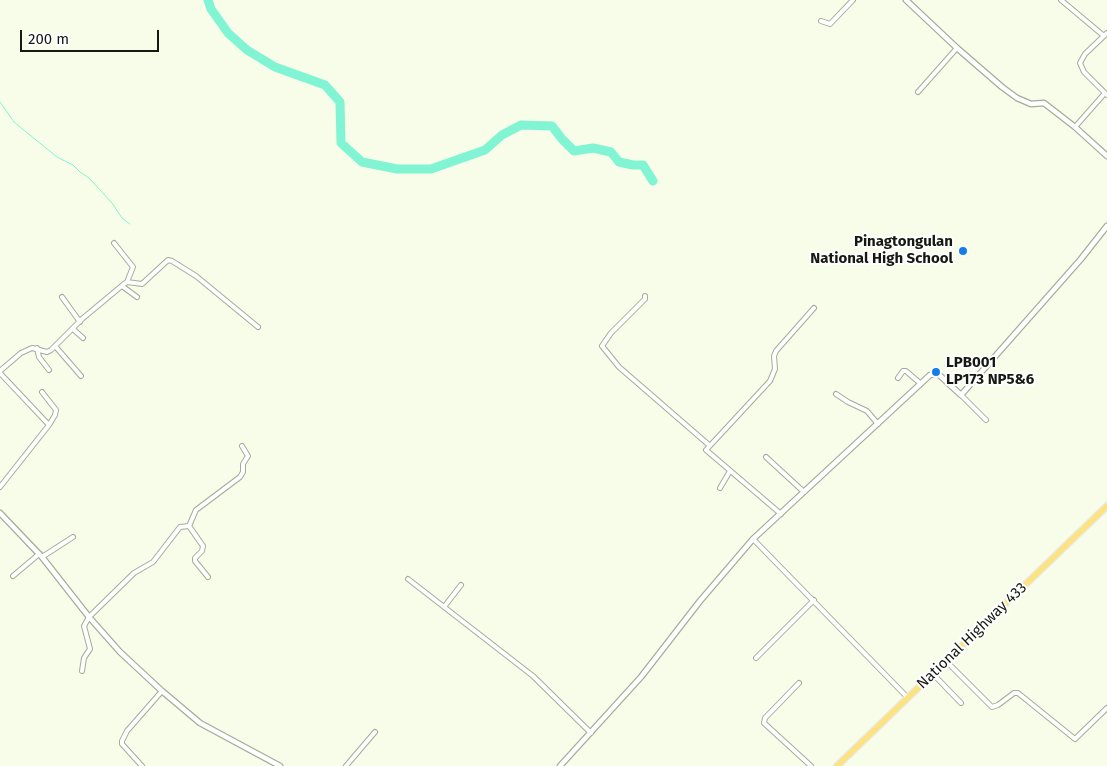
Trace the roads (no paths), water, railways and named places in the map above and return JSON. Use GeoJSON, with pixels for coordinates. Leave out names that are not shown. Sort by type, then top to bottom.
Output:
{"type":"FeatureCollection","features":[{"type":"Feature","properties":{"kind":"main road","name":"National Highway 433"},"geometry":{"type":"LineString","coordinates":[[837,766],[1107,506]]}},
{"type":"Feature","properties":{"kind":"street"},"geometry":{"type":"LineString","coordinates":[[821,21],[830,24],[853,0]]}},
{"type":"Feature","properties":{"kind":"street"},"geometry":{"type":"LineString","coordinates":[[906,0],[957,48],[1017,98],[1031,104],[1044,104],[1075,127],[1107,156]]}},
{"type":"Feature","properties":{"kind":"street"},"geometry":{"type":"LineString","coordinates":[[1062,0],[1106,34],[1086,54],[1080,63],[1084,72],[1106,94],[1075,127]]}},
{"type":"Feature","properties":{"kind":"street"},"geometry":{"type":"LineString","coordinates":[[918,92],[957,48]]}},
{"type":"Feature","properties":{"kind":"street"},"geometry":{"type":"LineString","coordinates":[[961,394],[1081,259],[1107,226]]}},
{"type":"Feature","properties":{"kind":"street"},"geometry":{"type":"LineString","coordinates":[[49,425],[0,372],[21,353],[32,348],[47,352],[127,282],[133,267],[114,243]]}},
{"type":"Feature","properties":{"kind":"street"},"geometry":{"type":"LineString","coordinates":[[127,282],[142,284],[165,262],[172,260],[218,293],[258,327]]}},
{"type":"Feature","properties":{"kind":"street"},"geometry":{"type":"LineString","coordinates":[[122,286],[136,297]]}},
{"type":"Feature","properties":{"kind":"street"},"geometry":{"type":"LineString","coordinates":[[645,296],[645,299],[611,333],[602,346],[619,367],[709,445]]}},
{"type":"Feature","properties":{"kind":"street"},"geometry":{"type":"LineString","coordinates":[[62,297],[80,322]]}},
{"type":"Feature","properties":{"kind":"street"},"geometry":{"type":"LineString","coordinates":[[781,514],[706,451],[706,448],[770,381],[775,369],[773,362],[776,351],[814,308]]}},
{"type":"Feature","properties":{"kind":"street"},"geometry":{"type":"LineString","coordinates":[[73,329],[82,338]]}},
{"type":"Feature","properties":{"kind":"street"},"geometry":{"type":"LineString","coordinates":[[55,346],[81,376]]}},
{"type":"Feature","properties":{"kind":"street"},"geometry":{"type":"LineString","coordinates":[[36,348],[39,357],[49,370]]}},
{"type":"Feature","properties":{"kind":"street"},"geometry":{"type":"LineString","coordinates":[[898,378],[903,371],[906,371],[921,384]]}},
{"type":"Feature","properties":{"kind":"street"},"geometry":{"type":"LineString","coordinates":[[560,766],[641,677],[700,601],[753,539],[932,374],[936,373],[961,394],[986,420]]}},
{"type":"Feature","properties":{"kind":"street"},"geometry":{"type":"LineString","coordinates":[[0,487],[55,415],[56,410],[42,392]]}},
{"type":"Feature","properties":{"kind":"street"},"geometry":{"type":"LineString","coordinates":[[836,394],[865,410],[878,424]]}},
{"type":"Feature","properties":{"kind":"street"},"geometry":{"type":"LineString","coordinates":[[189,526],[196,510],[240,477],[243,472],[244,461],[248,456],[242,446]]}},
{"type":"Feature","properties":{"kind":"street"},"geometry":{"type":"LineString","coordinates":[[766,457],[804,492]]}},
{"type":"Feature","properties":{"kind":"street"},"geometry":{"type":"LineString","coordinates":[[720,488],[730,471]]}},
{"type":"Feature","properties":{"kind":"street"},"geometry":{"type":"LineString","coordinates":[[0,512],[40,556],[120,652],[162,691],[200,722],[280,766]]}},
{"type":"Feature","properties":{"kind":"street"},"geometry":{"type":"LineString","coordinates":[[189,526],[203,546],[202,551],[196,558],[196,564],[208,577]]}},
{"type":"Feature","properties":{"kind":"street"},"geometry":{"type":"LineString","coordinates":[[82,671],[84,658],[90,649],[84,626],[89,617],[134,573],[153,562],[180,527],[189,526]]}},
{"type":"Feature","properties":{"kind":"street"},"geometry":{"type":"LineString","coordinates":[[13,576],[40,556],[73,537]]}},
{"type":"Feature","properties":{"kind":"street"},"geometry":{"type":"LineString","coordinates":[[753,539],[908,698]]}},
{"type":"Feature","properties":{"kind":"street"},"geometry":{"type":"LineString","coordinates":[[408,579],[533,676],[591,733]]}},
{"type":"Feature","properties":{"kind":"street"},"geometry":{"type":"LineString","coordinates":[[444,607],[462,585]]}},
{"type":"Feature","properties":{"kind":"street"},"geometry":{"type":"LineString","coordinates":[[756,658],[814,600]]}},
{"type":"Feature","properties":{"kind":"street"},"geometry":{"type":"LineString","coordinates":[[946,661],[992,707],[998,705],[1014,693],[1018,693],[1075,739],[1107,708]]}},
{"type":"Feature","properties":{"kind":"street"},"geometry":{"type":"LineString","coordinates":[[933,674],[961,703]]}},
{"type":"Feature","properties":{"kind":"street"},"geometry":{"type":"LineString","coordinates":[[799,683],[765,718],[764,723],[811,766]]}},
{"type":"Feature","properties":{"kind":"street"},"geometry":{"type":"LineString","coordinates":[[142,766],[122,744],[122,741],[127,731],[162,691]]}},
{"type":"Feature","properties":{"kind":"street"},"geometry":{"type":"LineString","coordinates":[[346,766],[375,732]]}},
{"type":"Feature","properties":{"kind":"waterway"},"geometry":{"type":"LineString","coordinates":[[208,0],[211,9],[228,33],[247,50],[275,67],[325,85],[340,102],[341,143],[362,162],[397,169],[431,169],[485,150],[502,135],[521,125],[552,126],[574,151],[593,148],[611,152],[619,162],[643,165],[653,181]]}},
{"type":"Feature","properties":{"kind":"waterway"},"geometry":{"type":"LineString","coordinates":[[0,102],[14,122],[57,157],[73,165],[89,178],[112,203],[122,218],[130,224]]}},
{"type":"Feature","properties":{"kind":"place","name":"Pinagtongulan National High School"},"geometry":{"type":"Point","coordinates":[963,251]}},
{"type":"Feature","properties":{"kind":"place","name":"LPB001 LP173 NP5&6"},"geometry":{"type":"Point","coordinates":[936,372]}}]}
